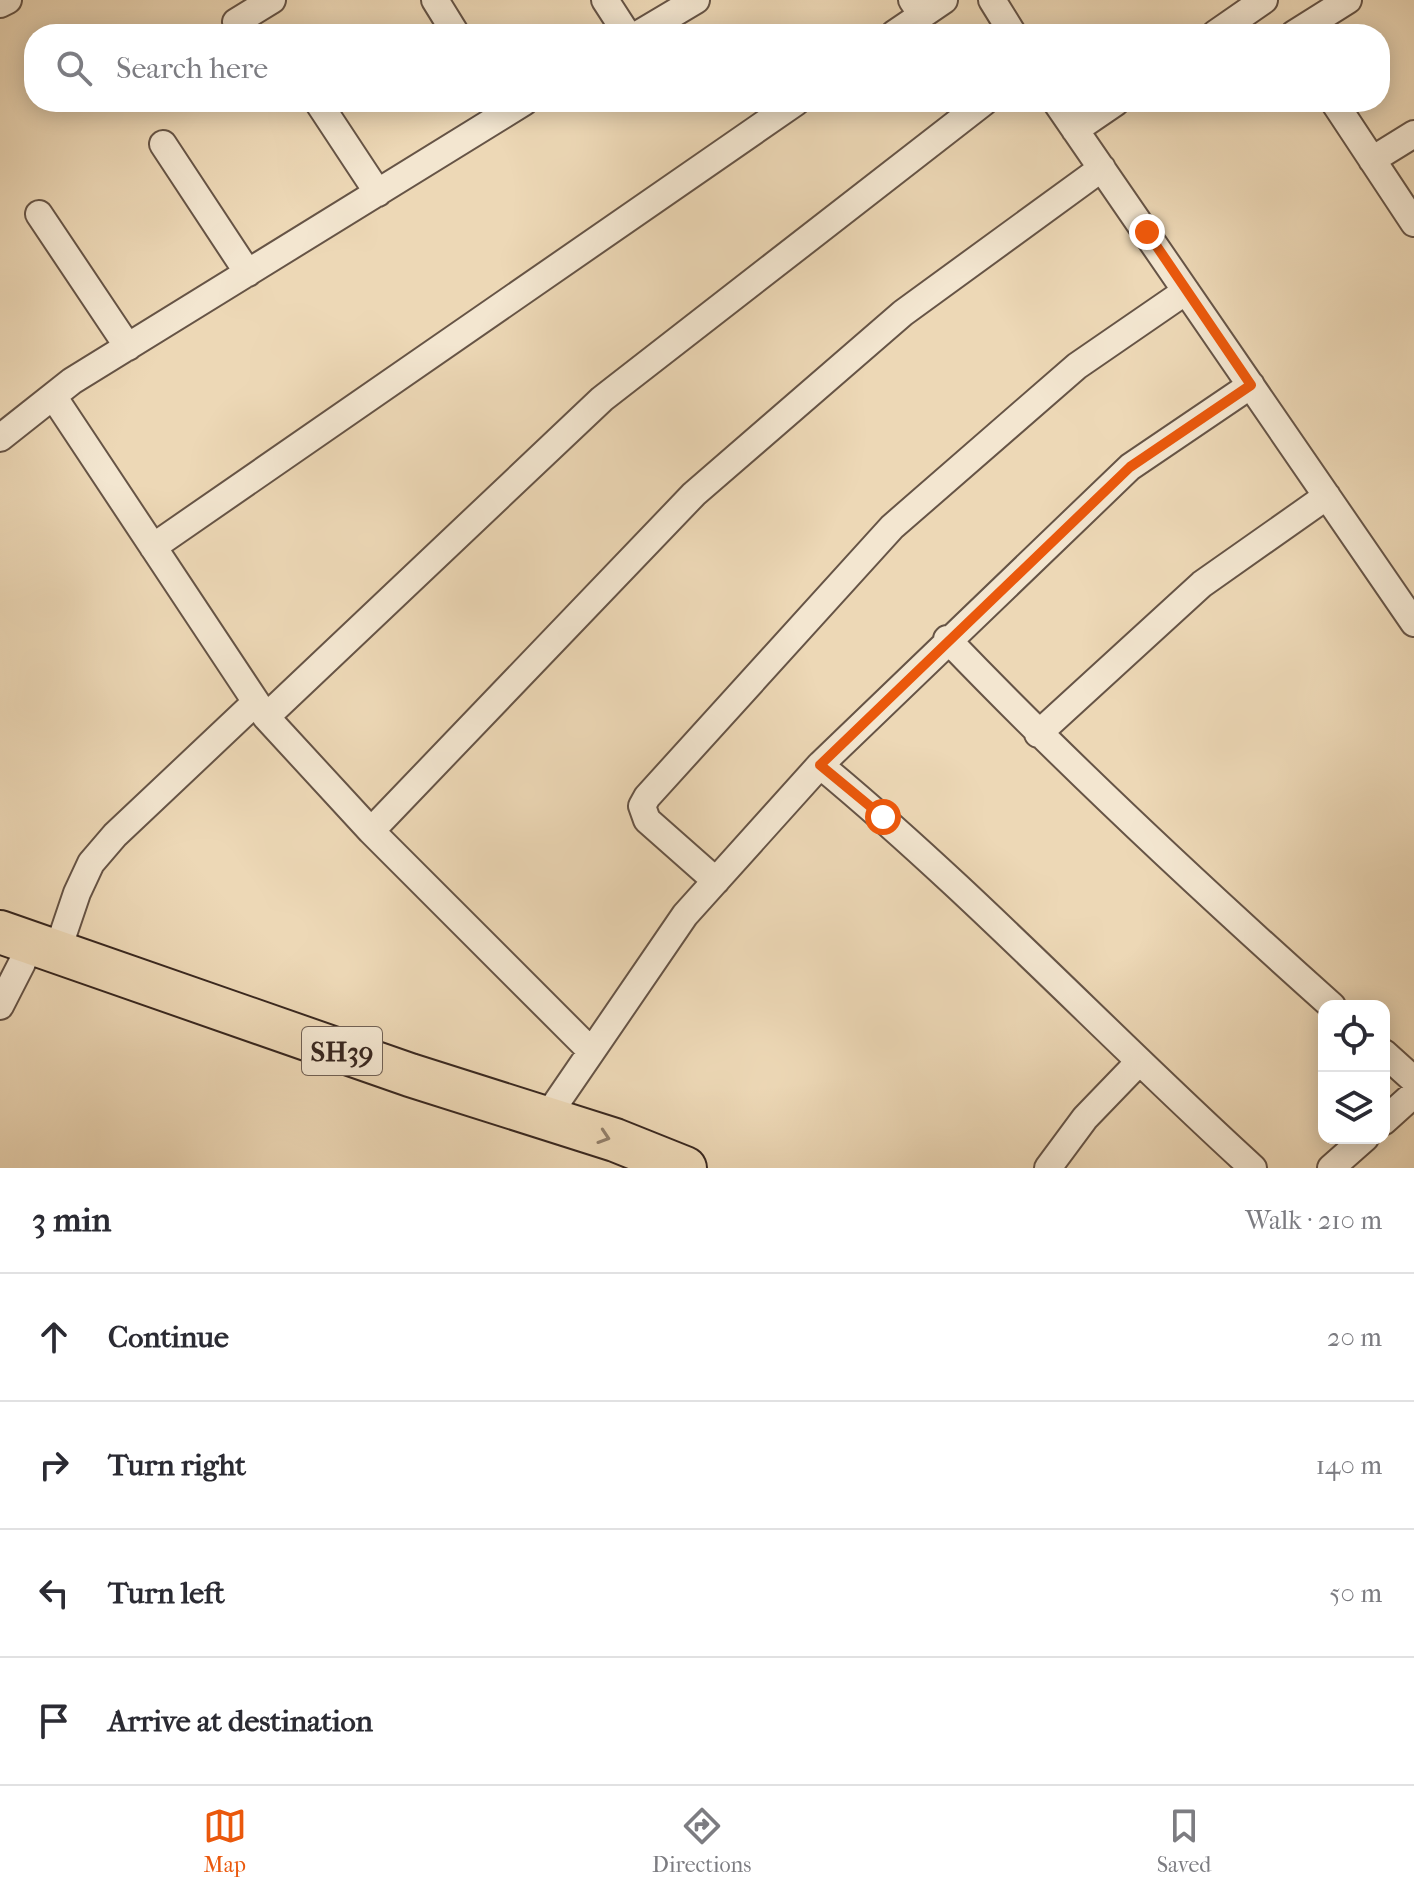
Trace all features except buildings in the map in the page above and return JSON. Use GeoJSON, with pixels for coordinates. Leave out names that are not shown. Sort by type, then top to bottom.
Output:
{"type":"FeatureCollection","features":[{"type":"Feature","properties":{"kind":"main road","name":"SH39"},"geometry":{"type":"LineString","coordinates":[[20,951],[546,1118],[685,1168]]}},
{"type":"Feature","properties":{"kind":"main road","name":"SH39"},"geometry":{"type":"LineString","coordinates":[[20,951],[609,1168]]}},
{"type":"Feature","properties":{"kind":"street"},"geometry":{"type":"LineString","coordinates":[[0,4],[8,0]]}},
{"type":"Feature","properties":{"kind":"street"},"geometry":{"type":"LineString","coordinates":[[236,22],[272,0]]}},
{"type":"Feature","properties":{"kind":"street"},"geometry":{"type":"LineString","coordinates":[[435,0],[450,24]]}},
{"type":"Feature","properties":{"kind":"street"},"geometry":{"type":"LineString","coordinates":[[605,0],[621,24]]}},
{"type":"Feature","properties":{"kind":"street"},"geometry":{"type":"LineString","coordinates":[[656,24],[696,0]]}},
{"type":"Feature","properties":{"kind":"street"},"geometry":{"type":"LineString","coordinates":[[992,0],[1007,24]]}},
{"type":"Feature","properties":{"kind":"street"},"geometry":{"type":"LineString","coordinates":[[1230,24],[1265,0],[1283,24]]}},
{"type":"Feature","properties":{"kind":"street"},"geometry":{"type":"LineString","coordinates":[[1308,24],[1348,0]]}},
{"type":"Feature","properties":{"kind":"street"},"geometry":{"type":"LineString","coordinates":[[905,24],[926,5]]}},
{"type":"Feature","properties":{"kind":"street"},"geometry":{"type":"LineString","coordinates":[[325,112],[378,193]]}},
{"type":"Feature","properties":{"kind":"street"},"geometry":{"type":"LineString","coordinates":[[0,438],[53,396],[128,347],[378,193],[499,112]]}},
{"type":"Feature","properties":{"kind":"street"},"geometry":{"type":"LineString","coordinates":[[153,547],[782,112]]}},
{"type":"Feature","properties":{"kind":"street"},"geometry":{"type":"LineString","coordinates":[[0,1006],[20,951],[77,893],[91,863],[115,835],[261,709],[602,399],[971,112]]}},
{"type":"Feature","properties":{"kind":"street"},"geometry":{"type":"LineString","coordinates":[[1063,112],[1414,623]]}},
{"type":"Feature","properties":{"kind":"street"},"geometry":{"type":"LineString","coordinates":[[1075,130],[1101,112]]}},
{"type":"Feature","properties":{"kind":"street"},"geometry":{"type":"LineString","coordinates":[[1341,112],[1414,223]]}},
{"type":"Feature","properties":{"kind":"street"},"geometry":{"type":"LineString","coordinates":[[1372,160],[1414,134]]}},
{"type":"Feature","properties":{"kind":"street"},"geometry":{"type":"LineString","coordinates":[[163,144],[248,273]]}},
{"type":"Feature","properties":{"kind":"street"},"geometry":{"type":"LineString","coordinates":[[371,831],[694,494],[903,313],[1102,168]]}},
{"type":"Feature","properties":{"kind":"street"},"geometry":{"type":"LineString","coordinates":[[39,214],[128,347]]}},
{"type":"Feature","properties":{"kind":"street"},"geometry":{"type":"LineString","coordinates":[[716,881],[647,820],[642,806],[647,797],[892,527],[1077,366],[1186,291]]}},
{"type":"Feature","properties":{"kind":"street"},"geometry":{"type":"LineString","coordinates":[[546,1118],[685,915],[820,765],[947,639],[1130,467],[1251,385]]}},
{"type":"Feature","properties":{"kind":"street"},"geometry":{"type":"LineString","coordinates":[[53,396],[261,709],[371,831],[591,1051]]}},
{"type":"Feature","properties":{"kind":"street"},"geometry":{"type":"LineString","coordinates":[[1038,734],[1202,584],[1327,496]]}},
{"type":"Feature","properties":{"kind":"street"},"geometry":{"type":"LineString","coordinates":[[947,639],[1038,734],[1201,889],[1325,1000]]}},
{"type":"Feature","properties":{"kind":"street"},"geometry":{"type":"LineString","coordinates":[[820,765],[1006,928],[1139,1062],[1253,1168]]}},
{"type":"Feature","properties":{"kind":"street"},"geometry":{"type":"LineString","coordinates":[[1390,1058],[1414,1080]]}},
{"type":"Feature","properties":{"kind":"street"},"geometry":{"type":"LineString","coordinates":[[1048,1168],[1085,1118],[1139,1062]]}},
{"type":"Feature","properties":{"kind":"street"},"geometry":{"type":"LineString","coordinates":[[1390,1116],[1414,1094]]}},
{"type":"Feature","properties":{"kind":"street"},"geometry":{"type":"LineString","coordinates":[[1331,1168],[1358,1144]]}},
{"type":"Feature","properties":{"kind":"route"},"geometry":{"type":"LineString","coordinates":[[883,817],[820,765],[947,639],[1130,467],[1251,385],[1147,232]]}}]}
